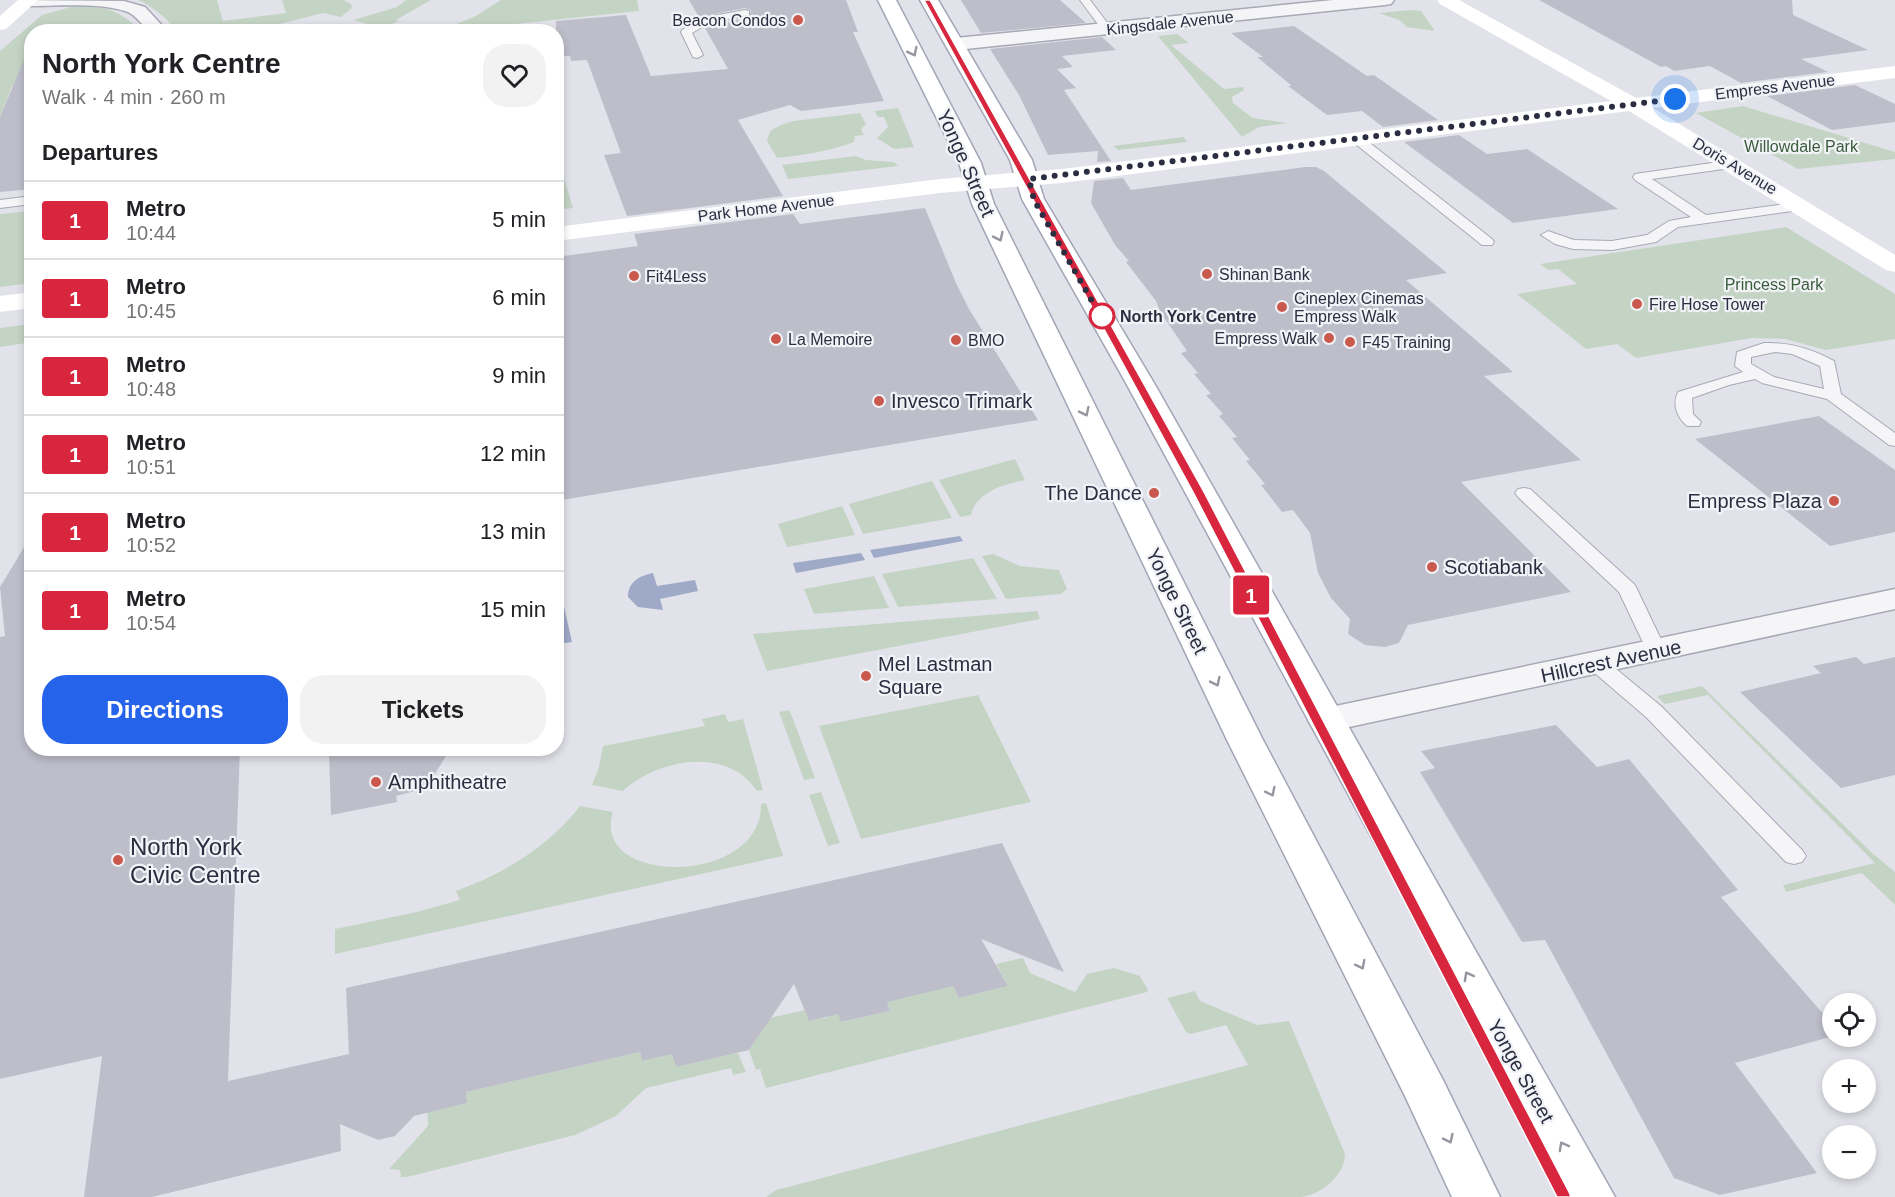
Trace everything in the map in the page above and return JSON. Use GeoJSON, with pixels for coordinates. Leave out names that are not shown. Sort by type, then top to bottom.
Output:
{"type":"FeatureCollection","features":[{"type":"Feature","properties":{"kind":"main road","name":"Yonge Street"},"geometry":{"type":"LineString","coordinates":[[887,0],[970,163],[983,204],[1245,740],[1427,1094],[1476,1197]]}},
{"type":"Feature","properties":{"kind":"main road","name":"Yonge Street"},"geometry":{"type":"LineString","coordinates":[[929,0],[1021,160],[1034,200],[1140,383],[1591,1197]]}},
{"type":"Feature","properties":{"kind":"main road","name":"Doris Avenue"},"geometry":{"type":"LineString","coordinates":[[1446,0],[1633,105],[1895,265]]}},
{"type":"Feature","properties":{"kind":"main road"},"geometry":{"type":"LineString","coordinates":[[0,25],[29,1]]}},
{"type":"Feature","properties":{"kind":"main road","name":"Empress Avenue"},"geometry":{"type":"LineString","coordinates":[[976,183],[1029,179],[1895,72]]}},
{"type":"Feature","properties":{"kind":"main road","name":"Park Home Avenue"},"geometry":{"type":"LineString","coordinates":[[564,233],[976,183]]}},
{"type":"Feature","properties":{"kind":"main road"},"geometry":{"type":"LineString","coordinates":[[0,304],[24,301]]}},
{"type":"Feature","properties":{"kind":"street","name":"Kingsdale Avenue"},"geometry":{"type":"LineString","coordinates":[[956,44],[1385,0]]}},
{"type":"Feature","properties":{"kind":"street"},"geometry":{"type":"LineString","coordinates":[[29,1],[77,1],[126,6],[139,12],[151,24]]}},
{"type":"Feature","properties":{"kind":"street","name":"Hillcrest Avenue"},"geometry":{"type":"LineString","coordinates":[[1326,720],[1658,652],[1895,598]]}},
{"type":"Feature","properties":{"kind":"lane"},"geometry":{"type":"LineString","coordinates":[[1085,0],[1107,29]]}},
{"type":"Feature","properties":{"kind":"lane"},"geometry":{"type":"LineString","coordinates":[[697,56],[687,32],[706,20],[746,13]]}},
{"type":"Feature","properties":{"kind":"lane"},"geometry":{"type":"LineString","coordinates":[[1357,139],[1487,242]]}},
{"type":"Feature","properties":{"kind":"lane"},"geometry":{"type":"LineString","coordinates":[[1703,219],[1640,177],[1732,164]]}},
{"type":"Feature","properties":{"kind":"lane"},"geometry":{"type":"LineString","coordinates":[[0,204],[24,201]]}},
{"type":"Feature","properties":{"kind":"lane"},"geometry":{"type":"LineString","coordinates":[[1548,235],[1569,244],[1590,247],[1651,239],[1674,224],[1800,206]]}},
{"type":"Feature","properties":{"kind":"lane"},"geometry":{"type":"LineString","coordinates":[[1833,396],[1828,364],[1807,352],[1788,348],[1758,347],[1743,356],[1743,366],[1758,375],[1768,380],[1833,396],[1895,441]]}},
{"type":"Feature","properties":{"kind":"lane"},"geometry":{"type":"LineString","coordinates":[[1694,422],[1685,415],[1684,395],[1725,381],[1758,375]]}},
{"type":"Feature","properties":{"kind":"lane"},"geometry":{"type":"LineString","coordinates":[[1524,493],[1628,589],[1658,652]]}},
{"type":"Feature","properties":{"kind":"lane"},"geometry":{"type":"LineString","coordinates":[[1597,664],[1654,712],[1794,855]]}},
{"type":"Feature","properties":{"kind":"green space"},"geometry":{"type":"Polygon","coordinates":[[[138,0],[217,0],[223,21],[286,13],[282,0],[344,0],[351,4],[352,8],[341,17],[323,13],[280,24],[171,24],[138,0]]]}},
{"type":"Feature","properties":{"kind":"green space"},"geometry":{"type":"Polygon","coordinates":[[[406,0],[431,0],[392,24],[368,24],[353,20],[397,7],[406,0]]]}},
{"type":"Feature","properties":{"kind":"green space"},"geometry":{"type":"Polygon","coordinates":[[[501,0],[637,0],[639,11],[516,24],[456,24],[474,17],[501,0]]]}},
{"type":"Feature","properties":{"kind":"green space"},"geometry":{"type":"Polygon","coordinates":[[[71,7],[93,7],[110,10],[125,17],[133,24],[32,24],[42,15],[71,7]]]}},
{"type":"Feature","properties":{"kind":"green space"},"geometry":{"type":"Polygon","coordinates":[[[1421,11],[1435,31],[1407,27],[1399,20],[1379,13],[1421,11]]]}},
{"type":"Feature","properties":{"kind":"green space"},"geometry":{"type":"Polygon","coordinates":[[[24,30],[24,85],[12,86],[0,117],[0,51],[24,30]]]}},
{"type":"Feature","properties":{"kind":"green space"},"geometry":{"type":"Polygon","coordinates":[[[1177,34],[1189,43],[1171,45],[1224,89],[1243,87],[1244,90],[1232,97],[1233,103],[1253,118],[1288,123],[1259,127],[1242,137],[1158,36],[1177,34]]]}},
{"type":"Feature","properties":{"kind":"green space","name":"Willowdale Park"},"geometry":{"type":"Polygon","coordinates":[[[1743,106],[1895,152],[1895,159],[1798,169],[1696,113],[1743,106]]]}},
{"type":"Feature","properties":{"kind":"green space"},"geometry":{"type":"Polygon","coordinates":[[[898,108],[914,147],[894,149],[877,138],[888,127],[884,117],[878,117],[874,111],[898,108]]]}},
{"type":"Feature","properties":{"kind":"green space"},"geometry":{"type":"Polygon","coordinates":[[[860,113],[866,124],[861,129],[864,135],[855,136],[854,142],[845,145],[777,158],[767,141],[770,131],[793,121],[860,113]]]}},
{"type":"Feature","properties":{"kind":"green space"},"geometry":{"type":"Polygon","coordinates":[[[1184,137],[1187,142],[1118,150],[1113,146],[1184,137]]]}},
{"type":"Feature","properties":{"kind":"green space"},"geometry":{"type":"Polygon","coordinates":[[[856,156],[866,160],[894,162],[898,166],[788,179],[782,165],[856,156]]]}},
{"type":"Feature","properties":{"kind":"green space"},"geometry":{"type":"Polygon","coordinates":[[[564,178],[573,208],[564,209],[564,178]]]}},
{"type":"Feature","properties":{"kind":"green space"},"geometry":{"type":"Polygon","coordinates":[[[24,212],[24,284],[0,287],[0,214],[24,212]]]}},
{"type":"Feature","properties":{"kind":"green space","name":"Princess Park"},"geometry":{"type":"Polygon","coordinates":[[[1786,227],[1895,294],[1895,339],[1826,350],[1785,339],[1752,338],[1636,358],[1617,344],[1586,349],[1517,294],[1577,284],[1558,269],[1548,270],[1540,264],[1786,227]]]}},
{"type":"Feature","properties":{"kind":"green space"},"geometry":{"type":"Polygon","coordinates":[[[24,325],[24,343],[0,347],[0,328],[24,325]]]}},
{"type":"Feature","properties":{"kind":"green space"},"geometry":{"type":"Polygon","coordinates":[[[1015,459],[1025,480],[992,490],[979,500],[971,515],[960,517],[939,480],[1015,459]]]}},
{"type":"Feature","properties":{"kind":"green space"},"geometry":{"type":"Polygon","coordinates":[[[932,481],[952,518],[863,534],[849,504],[932,481]]]}},
{"type":"Feature","properties":{"kind":"green space"},"geometry":{"type":"Polygon","coordinates":[[[842,506],[855,535],[787,547],[778,524],[842,506]]]}},
{"type":"Feature","properties":{"kind":"green space"},"geometry":{"type":"Polygon","coordinates":[[[993,554],[1020,566],[1059,570],[1067,589],[1061,594],[1006,599],[982,556],[993,554]]]}},
{"type":"Feature","properties":{"kind":"green space"},"geometry":{"type":"Polygon","coordinates":[[[973,558],[997,599],[898,607],[882,574],[973,558]]]}},
{"type":"Feature","properties":{"kind":"green space"},"geometry":{"type":"Polygon","coordinates":[[[874,576],[889,608],[814,614],[804,589],[874,576]]]}},
{"type":"Feature","properties":{"kind":"green space"},"geometry":{"type":"Polygon","coordinates":[[[1037,611],[1040,619],[767,671],[753,634],[1037,611]]]}},
{"type":"Feature","properties":{"kind":"green space"},"geometry":{"type":"Polygon","coordinates":[[[1702,686],[1872,853],[1895,872],[1895,905],[1862,873],[1786,892],[1783,885],[1875,863],[1708,695],[1665,704],[1657,696],[1702,686]]]}},
{"type":"Feature","properties":{"kind":"green space"},"geometry":{"type":"Polygon","coordinates":[[[978,695],[1031,802],[861,839],[819,726],[978,695]]]}},
{"type":"Feature","properties":{"kind":"green space"},"geometry":{"type":"Polygon","coordinates":[[[789,710],[815,778],[804,780],[779,712],[789,710]]]}},
{"type":"Feature","properties":{"kind":"green space"},"geometry":{"type":"Polygon","coordinates":[[[725,714],[728,722],[743,719],[763,790],[757,791],[744,777],[728,767],[691,762],[654,771],[623,791],[592,785],[599,767],[603,746],[705,726],[702,719],[725,714]]]}},
{"type":"Feature","properties":{"kind":"green space"},"geometry":{"type":"Polygon","coordinates":[[[821,792],[840,843],[828,846],[809,795],[821,792]]]}},
{"type":"Feature","properties":{"kind":"green space"},"geometry":{"type":"Polygon","coordinates":[[[766,803],[783,856],[335,954],[335,929],[417,912],[460,900],[456,891],[491,876],[524,857],[554,834],[580,806],[613,812],[613,837],[626,854],[650,864],[679,867],[709,862],[735,850],[754,831],[761,804],[766,803]]]}},
{"type":"Feature","properties":{"kind":"green space"},"geometry":{"type":"Polygon","coordinates":[[[1023,958],[1030,973],[1075,992],[1087,974],[1114,968],[1140,976],[1148,990],[766,1088],[760,1069],[756,1070],[749,1050],[766,1025],[765,1019],[805,1010],[809,1021],[828,1017],[834,1003],[842,1022],[890,1011],[883,991],[947,974],[959,998],[1008,986],[996,964],[1023,958]]]}},
{"type":"Feature","properties":{"kind":"green space"},"geometry":{"type":"Polygon","coordinates":[[[1195,991],[1200,1001],[1257,1025],[1289,1021],[1345,1154],[1337,1176],[1324,1188],[1302,1197],[766,1197],[776,1190],[1248,1065],[1226,1025],[1191,1034],[1186,1032],[1167,998],[1195,991]]]}},
{"type":"Feature","properties":{"kind":"green space"},"geometry":{"type":"Polygon","coordinates":[[[669,1044],[676,1067],[727,1055],[730,1044],[734,1054],[738,1053],[746,1072],[733,1075],[731,1068],[646,1088],[616,1116],[575,1135],[407,1177],[401,1177],[400,1170],[389,1169],[428,1126],[427,1102],[441,1109],[467,1103],[466,1092],[640,1052],[642,1061],[663,1056],[669,1044]]]}},
{"type":"Feature","properties":{"kind":"water"},"geometry":{"type":"Polygon","coordinates":[[[960,536],[963,541],[874,558],[870,550],[960,536]]]}},
{"type":"Feature","properties":{"kind":"water"},"geometry":{"type":"Polygon","coordinates":[[[861,553],[865,560],[796,573],[793,563],[861,553]]]}},
{"type":"Feature","properties":{"kind":"water"},"geometry":{"type":"Polygon","coordinates":[[[653,573],[657,586],[695,580],[698,591],[660,599],[663,610],[638,607],[628,597],[630,587],[639,578],[653,573]]]}},
{"type":"Feature","properties":{"kind":"water"},"geometry":{"type":"Polygon","coordinates":[[[564,607],[572,642],[564,643],[564,607]]]}},
{"type":"Feature","properties":{"kind":"building"},"geometry":{"type":"Polygon","coordinates":[[[689,0],[846,0],[858,32],[853,32],[884,101],[801,111],[790,105],[738,120],[783,196],[627,216],[604,155],[621,153],[587,60],[571,61],[570,56],[564,56],[564,24],[556,24],[556,21],[626,15],[651,76],[728,69],[705,28],[749,17],[751,10],[745,8],[699,17],[689,0]]]}},
{"type":"Feature","properties":{"kind":"building"},"geometry":{"type":"Polygon","coordinates":[[[961,0],[1060,0],[1086,23],[981,33],[961,0]]]}},
{"type":"Feature","properties":{"kind":"building"},"geometry":{"type":"Polygon","coordinates":[[[1539,0],[1792,0],[1793,15],[1868,50],[1801,59],[1828,72],[1741,83],[1710,66],[1674,71],[1666,66],[1661,67],[1539,0]]]}},
{"type":"Feature","properties":{"kind":"building"},"geometry":{"type":"Polygon","coordinates":[[[1294,26],[1367,76],[1374,75],[1438,120],[1383,127],[1362,111],[1327,115],[1288,86],[1292,86],[1257,57],[1263,57],[1231,33],[1294,26]]]}},
{"type":"Feature","properties":{"kind":"building"},"geometry":{"type":"Polygon","coordinates":[[[1102,37],[1116,50],[1062,56],[1073,67],[1057,69],[1076,88],[1064,90],[1111,161],[1097,162],[1098,151],[1048,155],[1019,95],[990,49],[1102,37]]]}},
{"type":"Feature","properties":{"kind":"building"},"geometry":{"type":"Polygon","coordinates":[[[24,60],[24,190],[0,192],[0,117],[24,60]]]}},
{"type":"Feature","properties":{"kind":"building"},"geometry":{"type":"Polygon","coordinates":[[[1855,85],[1895,104],[1895,122],[1832,130],[1767,96],[1855,85]]]}},
{"type":"Feature","properties":{"kind":"building"},"geometry":{"type":"Polygon","coordinates":[[[1459,135],[1487,154],[1527,149],[1618,209],[1513,223],[1404,142],[1459,135]]]}},
{"type":"Feature","properties":{"kind":"building","name":"Empress Walk"},"geometry":{"type":"Polygon","coordinates":[[[1316,167],[1324,171],[1447,273],[1406,280],[1513,372],[1484,376],[1581,460],[1461,482],[1571,592],[1408,625],[1399,643],[1385,647],[1365,645],[1348,634],[1350,619],[1331,598],[1318,573],[1310,533],[1293,510],[1282,512],[1261,485],[1265,484],[1246,461],[1250,460],[1232,438],[1237,437],[1219,416],[1223,414],[1206,395],[1211,394],[1194,374],[1198,373],[1181,353],[1187,351],[1161,313],[1156,301],[1126,262],[1129,261],[1115,245],[1091,203],[1094,181],[1123,178],[1131,190],[1316,167]]]}},
{"type":"Feature","properties":{"kind":"building"},"geometry":{"type":"Polygon","coordinates":[[[925,208],[969,309],[1038,420],[564,500],[564,256],[638,246],[634,234],[793,214],[800,224],[925,208]]]}},
{"type":"Feature","properties":{"kind":"building","name":"Empress Plaza"},"geometry":{"type":"Polygon","coordinates":[[[1819,416],[1895,470],[1895,532],[1830,546],[1695,439],[1819,416]]]}},
{"type":"Feature","properties":{"kind":"building"},"geometry":{"type":"Polygon","coordinates":[[[24,547],[24,756],[240,756],[228,1081],[349,1054],[346,988],[1002,843],[1064,972],[981,939],[1008,986],[959,998],[953,986],[887,1002],[890,1011],[841,1022],[838,1014],[809,1021],[794,984],[749,1050],[676,1067],[672,1054],[642,1061],[640,1052],[466,1092],[467,1103],[414,1116],[395,1136],[378,1140],[340,1124],[341,1151],[152,1197],[84,1197],[102,1056],[0,1079],[0,637],[5,636],[0,587],[24,547]]]}},
{"type":"Feature","properties":{"kind":"building"},"geometry":{"type":"Polygon","coordinates":[[[1856,657],[1864,664],[1895,657],[1895,775],[1841,788],[1740,692],[1821,673],[1813,666],[1856,657]]]}},
{"type":"Feature","properties":{"kind":"building"},"geometry":{"type":"Polygon","coordinates":[[[1556,725],[1597,767],[1629,759],[1738,890],[1721,897],[1822,1012],[1822,1039],[1735,1063],[1817,1173],[1720,1195],[1674,1178],[1545,940],[1522,942],[1420,772],[1435,768],[1421,751],[1556,725]]]}},
{"type":"Feature","properties":{"kind":"building","name":"Amphitheatre"},"geometry":{"type":"Polygon","coordinates":[[[329,756],[446,756],[426,788],[396,796],[397,802],[331,815],[329,756]]]}},
{"type":"Feature","properties":{"kind":"metro line","name":"1"},"geometry":{"type":"LineString","coordinates":[[927,0],[1028,179],[1198,492],[1563,1197]]}},
{"type":"Feature","properties":{"kind":"place","name":"Beacon Condos"},"geometry":{"type":"Point","coordinates":[798,20]}},
{"type":"Feature","properties":{"kind":"place","name":"Shinan Bank"},"geometry":{"type":"Point","coordinates":[1207,274]}},
{"type":"Feature","properties":{"kind":"place","name":"Fit4Less"},"geometry":{"type":"Point","coordinates":[634,276]}},
{"type":"Feature","properties":{"kind":"place","name":"Fire Hose Tower"},"geometry":{"type":"Point","coordinates":[1637,304]}},
{"type":"Feature","properties":{"kind":"place","name":"Cineplex Cinemas Empress Walk"},"geometry":{"type":"Point","coordinates":[1282,307]}},
{"type":"Feature","properties":{"kind":"place","name":"North York Centre"},"geometry":{"type":"Point","coordinates":[1102,316]}},
{"type":"Feature","properties":{"kind":"place","name":"Empress Walk"},"geometry":{"type":"Point","coordinates":[1329,338]}},
{"type":"Feature","properties":{"kind":"place","name":"La Memoire"},"geometry":{"type":"Point","coordinates":[776,339]}},
{"type":"Feature","properties":{"kind":"place","name":"BMO"},"geometry":{"type":"Point","coordinates":[956,340]}},
{"type":"Feature","properties":{"kind":"place","name":"F45 Training"},"geometry":{"type":"Point","coordinates":[1350,342]}},
{"type":"Feature","properties":{"kind":"place","name":"Invesco Trimark"},"geometry":{"type":"Point","coordinates":[879,401]}},
{"type":"Feature","properties":{"kind":"place","name":"The Dance"},"geometry":{"type":"Point","coordinates":[1154,493]}},
{"type":"Feature","properties":{"kind":"place","name":"Empress Plaza"},"geometry":{"type":"Point","coordinates":[1834,501]}},
{"type":"Feature","properties":{"kind":"place","name":"Scotiabank"},"geometry":{"type":"Point","coordinates":[1432,567]}},
{"type":"Feature","properties":{"kind":"place","name":"Mel Lastman Square"},"geometry":{"type":"Point","coordinates":[866,676]}},
{"type":"Feature","properties":{"kind":"place","name":"Amphitheatre"},"geometry":{"type":"Point","coordinates":[376,782]}},
{"type":"Feature","properties":{"kind":"place","name":"North York Civic Centre"},"geometry":{"type":"Point","coordinates":[118,860]}},
{"type":"Feature","properties":{"kind":"route"},"geometry":{"type":"LineString","coordinates":[[1102,316],[1104,322],[1034,200],[1029,179],[1675,99]]}}]}
